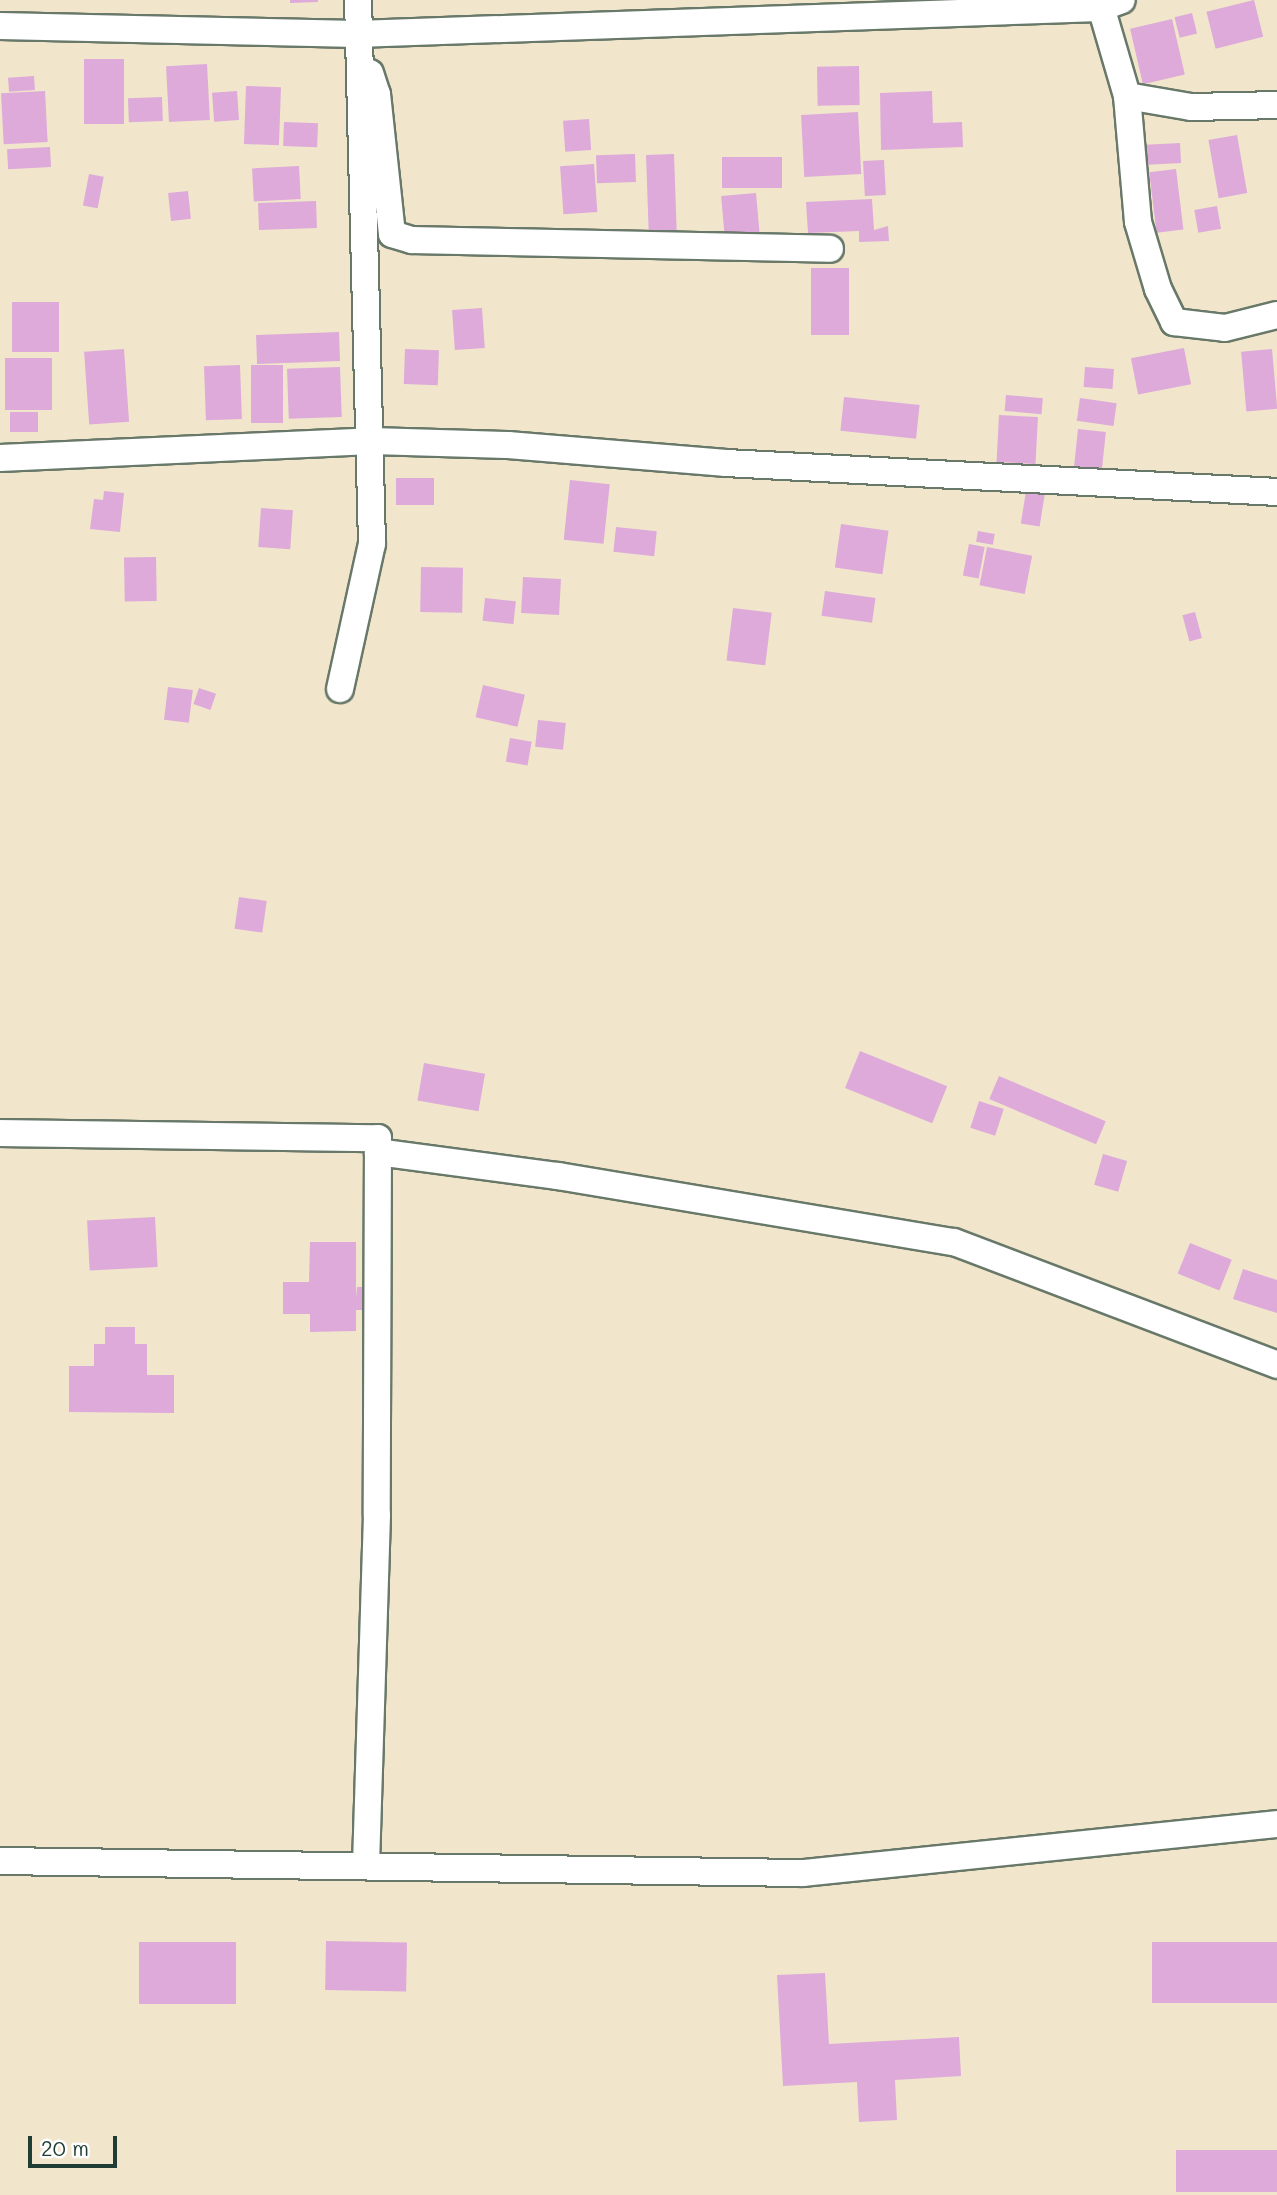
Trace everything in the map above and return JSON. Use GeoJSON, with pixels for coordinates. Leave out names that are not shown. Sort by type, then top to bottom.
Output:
{"type":"FeatureCollection","features":[{"type":"Feature","properties":{"kind":"street"},"geometry":{"type":"LineString","coordinates":[[340,689],[372,544],[372,441],[358,0]]}},
{"type":"Feature","properties":{"kind":"street"},"geometry":{"type":"LineString","coordinates":[[0,26],[357,34],[1107,3],[1127,96],[1138,222],[1158,289],[1174,322],[1225,328],[1277,314]]}},
{"type":"Feature","properties":{"kind":"street"},"geometry":{"type":"LineString","coordinates":[[357,34],[377,94],[392,233],[412,240],[830,249]]}},
{"type":"Feature","properties":{"kind":"street"},"geometry":{"type":"LineString","coordinates":[[1127,96],[1191,107],[1277,106]]}},
{"type":"Feature","properties":{"kind":"street"},"geometry":{"type":"LineString","coordinates":[[0,458],[372,441],[509,445],[740,463],[1277,492]]}},
{"type":"Feature","properties":{"kind":"street"},"geometry":{"type":"LineString","coordinates":[[0,1133],[378,1138],[377,1515],[366,1866]]}},
{"type":"Feature","properties":{"kind":"street"},"geometry":{"type":"LineString","coordinates":[[378,1152],[558,1176],[954,1242],[1277,1365]]}},
{"type":"Feature","properties":{"kind":"street"},"geometry":{"type":"LineString","coordinates":[[0,1861],[803,1873],[1277,1824]]}},
{"type":"Feature","properties":{"kind":"building"},"geometry":{"type":"Polygon","coordinates":[[[290,0],[318,0],[318,2],[290,3],[290,0]]]}},
{"type":"Feature","properties":{"kind":"building"},"geometry":{"type":"Polygon","coordinates":[[[1254,0],[1263,37],[1216,49],[1206,12],[1254,0]]]}},
{"type":"Feature","properties":{"kind":"building"},"geometry":{"type":"Polygon","coordinates":[[[1192,13],[1197,33],[1180,38],[1175,17],[1192,13]]]}},
{"type":"Feature","properties":{"kind":"building"},"geometry":{"type":"Polygon","coordinates":[[[1172,19],[1185,75],[1143,84],[1130,29],[1172,19]]]}},
{"type":"Feature","properties":{"kind":"building"},"geometry":{"type":"Polygon","coordinates":[[[84,59],[124,59],[124,124],[84,124],[84,59]]]}},
{"type":"Feature","properties":{"kind":"building"},"geometry":{"type":"Polygon","coordinates":[[[207,64],[210,120],[169,122],[166,66],[207,64]]]}},
{"type":"Feature","properties":{"kind":"building"},"geometry":{"type":"Polygon","coordinates":[[[859,66],[860,105],[818,106],[817,67],[859,66]]]}},
{"type":"Feature","properties":{"kind":"building"},"geometry":{"type":"Polygon","coordinates":[[[34,76],[35,90],[9,92],[8,78],[34,76]]]}},
{"type":"Feature","properties":{"kind":"building"},"geometry":{"type":"Polygon","coordinates":[[[246,86],[281,87],[279,145],[244,144],[246,86]]]}},
{"type":"Feature","properties":{"kind":"building"},"geometry":{"type":"Polygon","coordinates":[[[45,91],[48,142],[4,144],[1,93],[45,91]]]}},
{"type":"Feature","properties":{"kind":"building"},"geometry":{"type":"Polygon","coordinates":[[[237,91],[239,120],[214,122],[212,93],[237,91]]]}},
{"type":"Feature","properties":{"kind":"building"},"geometry":{"type":"Polygon","coordinates":[[[932,91],[933,123],[962,122],[963,147],[881,150],[880,93],[932,91]]]}},
{"type":"Feature","properties":{"kind":"building"},"geometry":{"type":"Polygon","coordinates":[[[162,97],[163,121],[129,122],[128,98],[162,97]]]}},
{"type":"Feature","properties":{"kind":"building"},"geometry":{"type":"Polygon","coordinates":[[[858,112],[861,174],[804,177],[801,115],[858,112]]]}},
{"type":"Feature","properties":{"kind":"building"},"geometry":{"type":"Polygon","coordinates":[[[589,119],[591,150],[565,152],[563,121],[589,119]]]}},
{"type":"Feature","properties":{"kind":"building"},"geometry":{"type":"Polygon","coordinates":[[[284,122],[318,123],[317,147],[283,146],[284,122]]]}},
{"type":"Feature","properties":{"kind":"building"},"geometry":{"type":"Polygon","coordinates":[[[1237,135],[1247,193],[1219,198],[1208,140],[1237,135]]]}},
{"type":"Feature","properties":{"kind":"building"},"geometry":{"type":"Polygon","coordinates":[[[1180,143],[1181,163],[1142,165],[1141,145],[1180,143]]]}},
{"type":"Feature","properties":{"kind":"building"},"geometry":{"type":"Polygon","coordinates":[[[50,147],[51,167],[8,169],[7,149],[50,147]]]}},
{"type":"Feature","properties":{"kind":"building"},"geometry":{"type":"Polygon","coordinates":[[[635,154],[636,182],[597,183],[596,155],[635,154]]]}},
{"type":"Feature","properties":{"kind":"building"},"geometry":{"type":"Polygon","coordinates":[[[674,154],[677,235],[649,236],[646,155],[674,154]]]}},
{"type":"Feature","properties":{"kind":"building"},"geometry":{"type":"Polygon","coordinates":[[[722,157],[782,157],[782,188],[722,188],[722,157]]]}},
{"type":"Feature","properties":{"kind":"building"},"geometry":{"type":"Polygon","coordinates":[[[884,160],[886,195],[865,196],[863,161],[884,160]]]}},
{"type":"Feature","properties":{"kind":"building"},"geometry":{"type":"Polygon","coordinates":[[[594,164],[597,212],[563,214],[560,166],[594,164]]]}},
{"type":"Feature","properties":{"kind":"building"},"geometry":{"type":"Polygon","coordinates":[[[299,166],[301,199],[254,201],[252,168],[299,166]]]}},
{"type":"Feature","properties":{"kind":"building"},"geometry":{"type":"Polygon","coordinates":[[[1176,169],[1183,230],[1157,233],[1149,172],[1176,169]]]}},
{"type":"Feature","properties":{"kind":"building"},"geometry":{"type":"Polygon","coordinates":[[[89,174],[104,177],[98,208],[83,205],[89,174]]]}},
{"type":"Feature","properties":{"kind":"building"},"geometry":{"type":"Polygon","coordinates":[[[188,191],[191,219],[171,221],[168,193],[188,191]]]}},
{"type":"Feature","properties":{"kind":"building"},"geometry":{"type":"Polygon","coordinates":[[[756,193],[760,238],[725,241],[721,196],[756,193]]]}},
{"type":"Feature","properties":{"kind":"building"},"geometry":{"type":"Polygon","coordinates":[[[872,199],[874,230],[888,226],[889,241],[859,242],[859,231],[808,233],[806,202],[872,199]]]}},
{"type":"Feature","properties":{"kind":"building"},"geometry":{"type":"Polygon","coordinates":[[[316,201],[317,228],[259,230],[258,203],[316,201]]]}},
{"type":"Feature","properties":{"kind":"building"},"geometry":{"type":"Polygon","coordinates":[[[1217,206],[1221,229],[1198,233],[1194,210],[1217,206]]]}},
{"type":"Feature","properties":{"kind":"building"},"geometry":{"type":"Polygon","coordinates":[[[811,268],[849,268],[849,335],[811,335],[811,268]]]}},
{"type":"Feature","properties":{"kind":"building"},"geometry":{"type":"Polygon","coordinates":[[[12,302],[59,302],[59,352],[12,352],[12,302]]]}},
{"type":"Feature","properties":{"kind":"building"},"geometry":{"type":"Polygon","coordinates":[[[482,308],[485,348],[455,350],[452,310],[482,308]]]}},
{"type":"Feature","properties":{"kind":"building"},"geometry":{"type":"Polygon","coordinates":[[[339,332],[340,361],[257,364],[256,335],[339,332]]]}},
{"type":"Feature","properties":{"kind":"building"},"geometry":{"type":"Polygon","coordinates":[[[1184,348],[1191,384],[1138,395],[1131,358],[1184,348]]]}},
{"type":"Feature","properties":{"kind":"building"},"geometry":{"type":"Polygon","coordinates":[[[124,349],[129,422],[89,425],[84,352],[124,349]]]}},
{"type":"Feature","properties":{"kind":"building"},"geometry":{"type":"Polygon","coordinates":[[[405,349],[439,350],[438,385],[404,384],[405,349]]]}},
{"type":"Feature","properties":{"kind":"building"},"geometry":{"type":"Polygon","coordinates":[[[1272,349],[1277,409],[1246,411],[1241,352],[1272,349]]]}},
{"type":"Feature","properties":{"kind":"building"},"geometry":{"type":"Polygon","coordinates":[[[5,358],[52,358],[52,410],[5,410],[5,358]]]}},
{"type":"Feature","properties":{"kind":"building"},"geometry":{"type":"Polygon","coordinates":[[[240,365],[242,419],[206,420],[204,366],[240,365]]]}},
{"type":"Feature","properties":{"kind":"building"},"geometry":{"type":"Polygon","coordinates":[[[251,365],[283,365],[283,423],[251,423],[251,365]]]}},
{"type":"Feature","properties":{"kind":"building"},"geometry":{"type":"Polygon","coordinates":[[[340,367],[342,417],[289,419],[287,369],[340,367]]]}},
{"type":"Feature","properties":{"kind":"building"},"geometry":{"type":"Polygon","coordinates":[[[1085,367],[1114,369],[1113,389],[1084,387],[1085,367]]]}},
{"type":"Feature","properties":{"kind":"building"},"geometry":{"type":"Polygon","coordinates":[[[1006,395],[1043,398],[1041,414],[1005,411],[1006,395]]]}},
{"type":"Feature","properties":{"kind":"building"},"geometry":{"type":"Polygon","coordinates":[[[844,397],[920,405],[916,439],[840,431],[844,397]]]}},
{"type":"Feature","properties":{"kind":"building"},"geometry":{"type":"Polygon","coordinates":[[[1080,398],[1117,403],[1113,426],[1077,421],[1080,398]]]}},
{"type":"Feature","properties":{"kind":"building"},"geometry":{"type":"Polygon","coordinates":[[[10,412],[38,412],[38,432],[10,432],[10,412]]]}},
{"type":"Feature","properties":{"kind":"building"},"geometry":{"type":"Polygon","coordinates":[[[999,415],[1038,417],[1035,464],[997,462],[999,415]]]}},
{"type":"Feature","properties":{"kind":"building"},"geometry":{"type":"Polygon","coordinates":[[[1078,429],[1106,432],[1102,471],[1074,468],[1078,429]]]}},
{"type":"Feature","properties":{"kind":"building"},"geometry":{"type":"Polygon","coordinates":[[[396,478],[434,478],[434,505],[396,505],[396,478]]]}},
{"type":"Feature","properties":{"kind":"building"},"geometry":{"type":"Polygon","coordinates":[[[570,480],[610,484],[604,544],[564,540],[570,480]]]}},
{"type":"Feature","properties":{"kind":"building"},"geometry":{"type":"Polygon","coordinates":[[[104,491],[124,493],[120,532],[90,529],[94,499],[103,500],[104,491]]]}},
{"type":"Feature","properties":{"kind":"building"},"geometry":{"type":"Polygon","coordinates":[[[1026,491],[1045,494],[1040,527],[1021,524],[1026,491]]]}},
{"type":"Feature","properties":{"kind":"building"},"geometry":{"type":"Polygon","coordinates":[[[261,508],[293,510],[290,549],[258,547],[261,508]]]}},
{"type":"Feature","properties":{"kind":"building"},"geometry":{"type":"Polygon","coordinates":[[[841,524],[889,531],[882,574],[835,568],[841,524]]]}},
{"type":"Feature","properties":{"kind":"building"},"geometry":{"type":"Polygon","coordinates":[[[616,527],[657,531],[654,556],[613,552],[616,527]]]}},
{"type":"Feature","properties":{"kind":"building"},"geometry":{"type":"Polygon","coordinates":[[[978,531],[995,534],[993,545],[976,542],[978,531]]]}},
{"type":"Feature","properties":{"kind":"building"},"geometry":{"type":"Polygon","coordinates":[[[969,544],[985,547],[979,578],[963,575],[969,544]]]}},
{"type":"Feature","properties":{"kind":"building"},"geometry":{"type":"Polygon","coordinates":[[[987,547],[1032,556],[1025,594],[980,585],[987,547]]]}},
{"type":"Feature","properties":{"kind":"building"},"geometry":{"type":"Polygon","coordinates":[[[156,557],[157,601],[125,602],[124,558],[156,557]]]}},
{"type":"Feature","properties":{"kind":"building"},"geometry":{"type":"Polygon","coordinates":[[[421,567],[463,568],[462,613],[420,612],[421,567]]]}},
{"type":"Feature","properties":{"kind":"building"},"geometry":{"type":"Polygon","coordinates":[[[523,577],[561,579],[559,615],[521,613],[523,577]]]}},
{"type":"Feature","properties":{"kind":"building"},"geometry":{"type":"Polygon","coordinates":[[[825,591],[876,598],[872,623],[822,616],[825,591]]]}},
{"type":"Feature","properties":{"kind":"building"},"geometry":{"type":"Polygon","coordinates":[[[485,598],[516,601],[513,624],[483,621],[485,598]]]}},
{"type":"Feature","properties":{"kind":"building"},"geometry":{"type":"Polygon","coordinates":[[[733,608],[772,613],[765,665],[727,661],[733,608]]]}},
{"type":"Feature","properties":{"kind":"building"},"geometry":{"type":"Polygon","coordinates":[[[1195,612],[1202,638],[1189,641],[1182,615],[1195,612]]]}},
{"type":"Feature","properties":{"kind":"building"},"geometry":{"type":"Polygon","coordinates":[[[483,685],[525,695],[517,727],[476,717],[483,685]]]}},
{"type":"Feature","properties":{"kind":"building"},"geometry":{"type":"Polygon","coordinates":[[[168,687],[193,690],[189,723],[164,720],[168,687]]]}},
{"type":"Feature","properties":{"kind":"building"},"geometry":{"type":"Polygon","coordinates":[[[199,688],[216,694],[210,710],[193,704],[199,688]]]}},
{"type":"Feature","properties":{"kind":"building"},"geometry":{"type":"Polygon","coordinates":[[[538,720],[566,723],[563,750],[535,747],[538,720]]]}},
{"type":"Feature","properties":{"kind":"building"},"geometry":{"type":"Polygon","coordinates":[[[510,738],[532,742],[527,765],[506,762],[510,738]]]}},
{"type":"Feature","properties":{"kind":"building"},"geometry":{"type":"Polygon","coordinates":[[[239,897],[267,901],[262,933],[235,929],[239,897]]]}},
{"type":"Feature","properties":{"kind":"building"},"geometry":{"type":"Polygon","coordinates":[[[860,1051],[947,1086],[932,1123],[845,1088],[860,1051]]]}},
{"type":"Feature","properties":{"kind":"building"},"geometry":{"type":"Polygon","coordinates":[[[424,1063],[485,1074],[478,1111],[417,1100],[424,1063]]]}},
{"type":"Feature","properties":{"kind":"building"},"geometry":{"type":"Polygon","coordinates":[[[999,1076],[1106,1121],[1096,1144],[989,1099],[999,1076]]]}},
{"type":"Feature","properties":{"kind":"building"},"geometry":{"type":"Polygon","coordinates":[[[979,1101],[1004,1109],[995,1136],[970,1128],[979,1101]]]}},
{"type":"Feature","properties":{"kind":"building"},"geometry":{"type":"Polygon","coordinates":[[[1103,1154],[1127,1161],[1118,1192],[1094,1185],[1103,1154]]]}},
{"type":"Feature","properties":{"kind":"building"},"geometry":{"type":"Polygon","coordinates":[[[155,1217],[158,1267],[90,1270],[87,1221],[155,1217]]]}},
{"type":"Feature","properties":{"kind":"building"},"geometry":{"type":"Polygon","coordinates":[[[310,1242],[356,1242],[356,1298],[357,1287],[373,1287],[373,1310],[356,1310],[356,1331],[310,1332],[310,1314],[283,1314],[283,1282],[309,1282],[310,1242]]]}},
{"type":"Feature","properties":{"kind":"building"},"geometry":{"type":"Polygon","coordinates":[[[1190,1243],[1232,1260],[1219,1290],[1178,1274],[1190,1243]]]}},
{"type":"Feature","properties":{"kind":"building"},"geometry":{"type":"Polygon","coordinates":[[[1243,1269],[1277,1280],[1277,1313],[1233,1299],[1243,1269]]]}},
{"type":"Feature","properties":{"kind":"building"},"geometry":{"type":"Polygon","coordinates":[[[105,1327],[135,1327],[135,1344],[147,1344],[147,1375],[174,1375],[174,1413],[69,1412],[69,1366],[94,1366],[94,1344],[105,1344],[105,1327]]]}},
{"type":"Feature","properties":{"kind":"building"},"geometry":{"type":"Polygon","coordinates":[[[326,1941],[407,1942],[406,1991],[325,1990],[326,1941]]]}},
{"type":"Feature","properties":{"kind":"building"},"geometry":{"type":"Polygon","coordinates":[[[139,1942],[236,1942],[236,2004],[139,2004],[139,1942]]]}},
{"type":"Feature","properties":{"kind":"building"},"geometry":{"type":"Polygon","coordinates":[[[1152,1942],[1277,1942],[1277,2003],[1152,2003],[1152,1942]]]}},
{"type":"Feature","properties":{"kind":"building"},"geometry":{"type":"Polygon","coordinates":[[[825,1973],[829,2044],[959,2037],[961,2076],[895,2080],[897,2120],[859,2122],[857,2082],[783,2086],[777,1975],[825,1973]]]}},
{"type":"Feature","properties":{"kind":"building"},"geometry":{"type":"Polygon","coordinates":[[[1176,2150],[1277,2150],[1277,2192],[1176,2192],[1176,2150]]]}}]}
